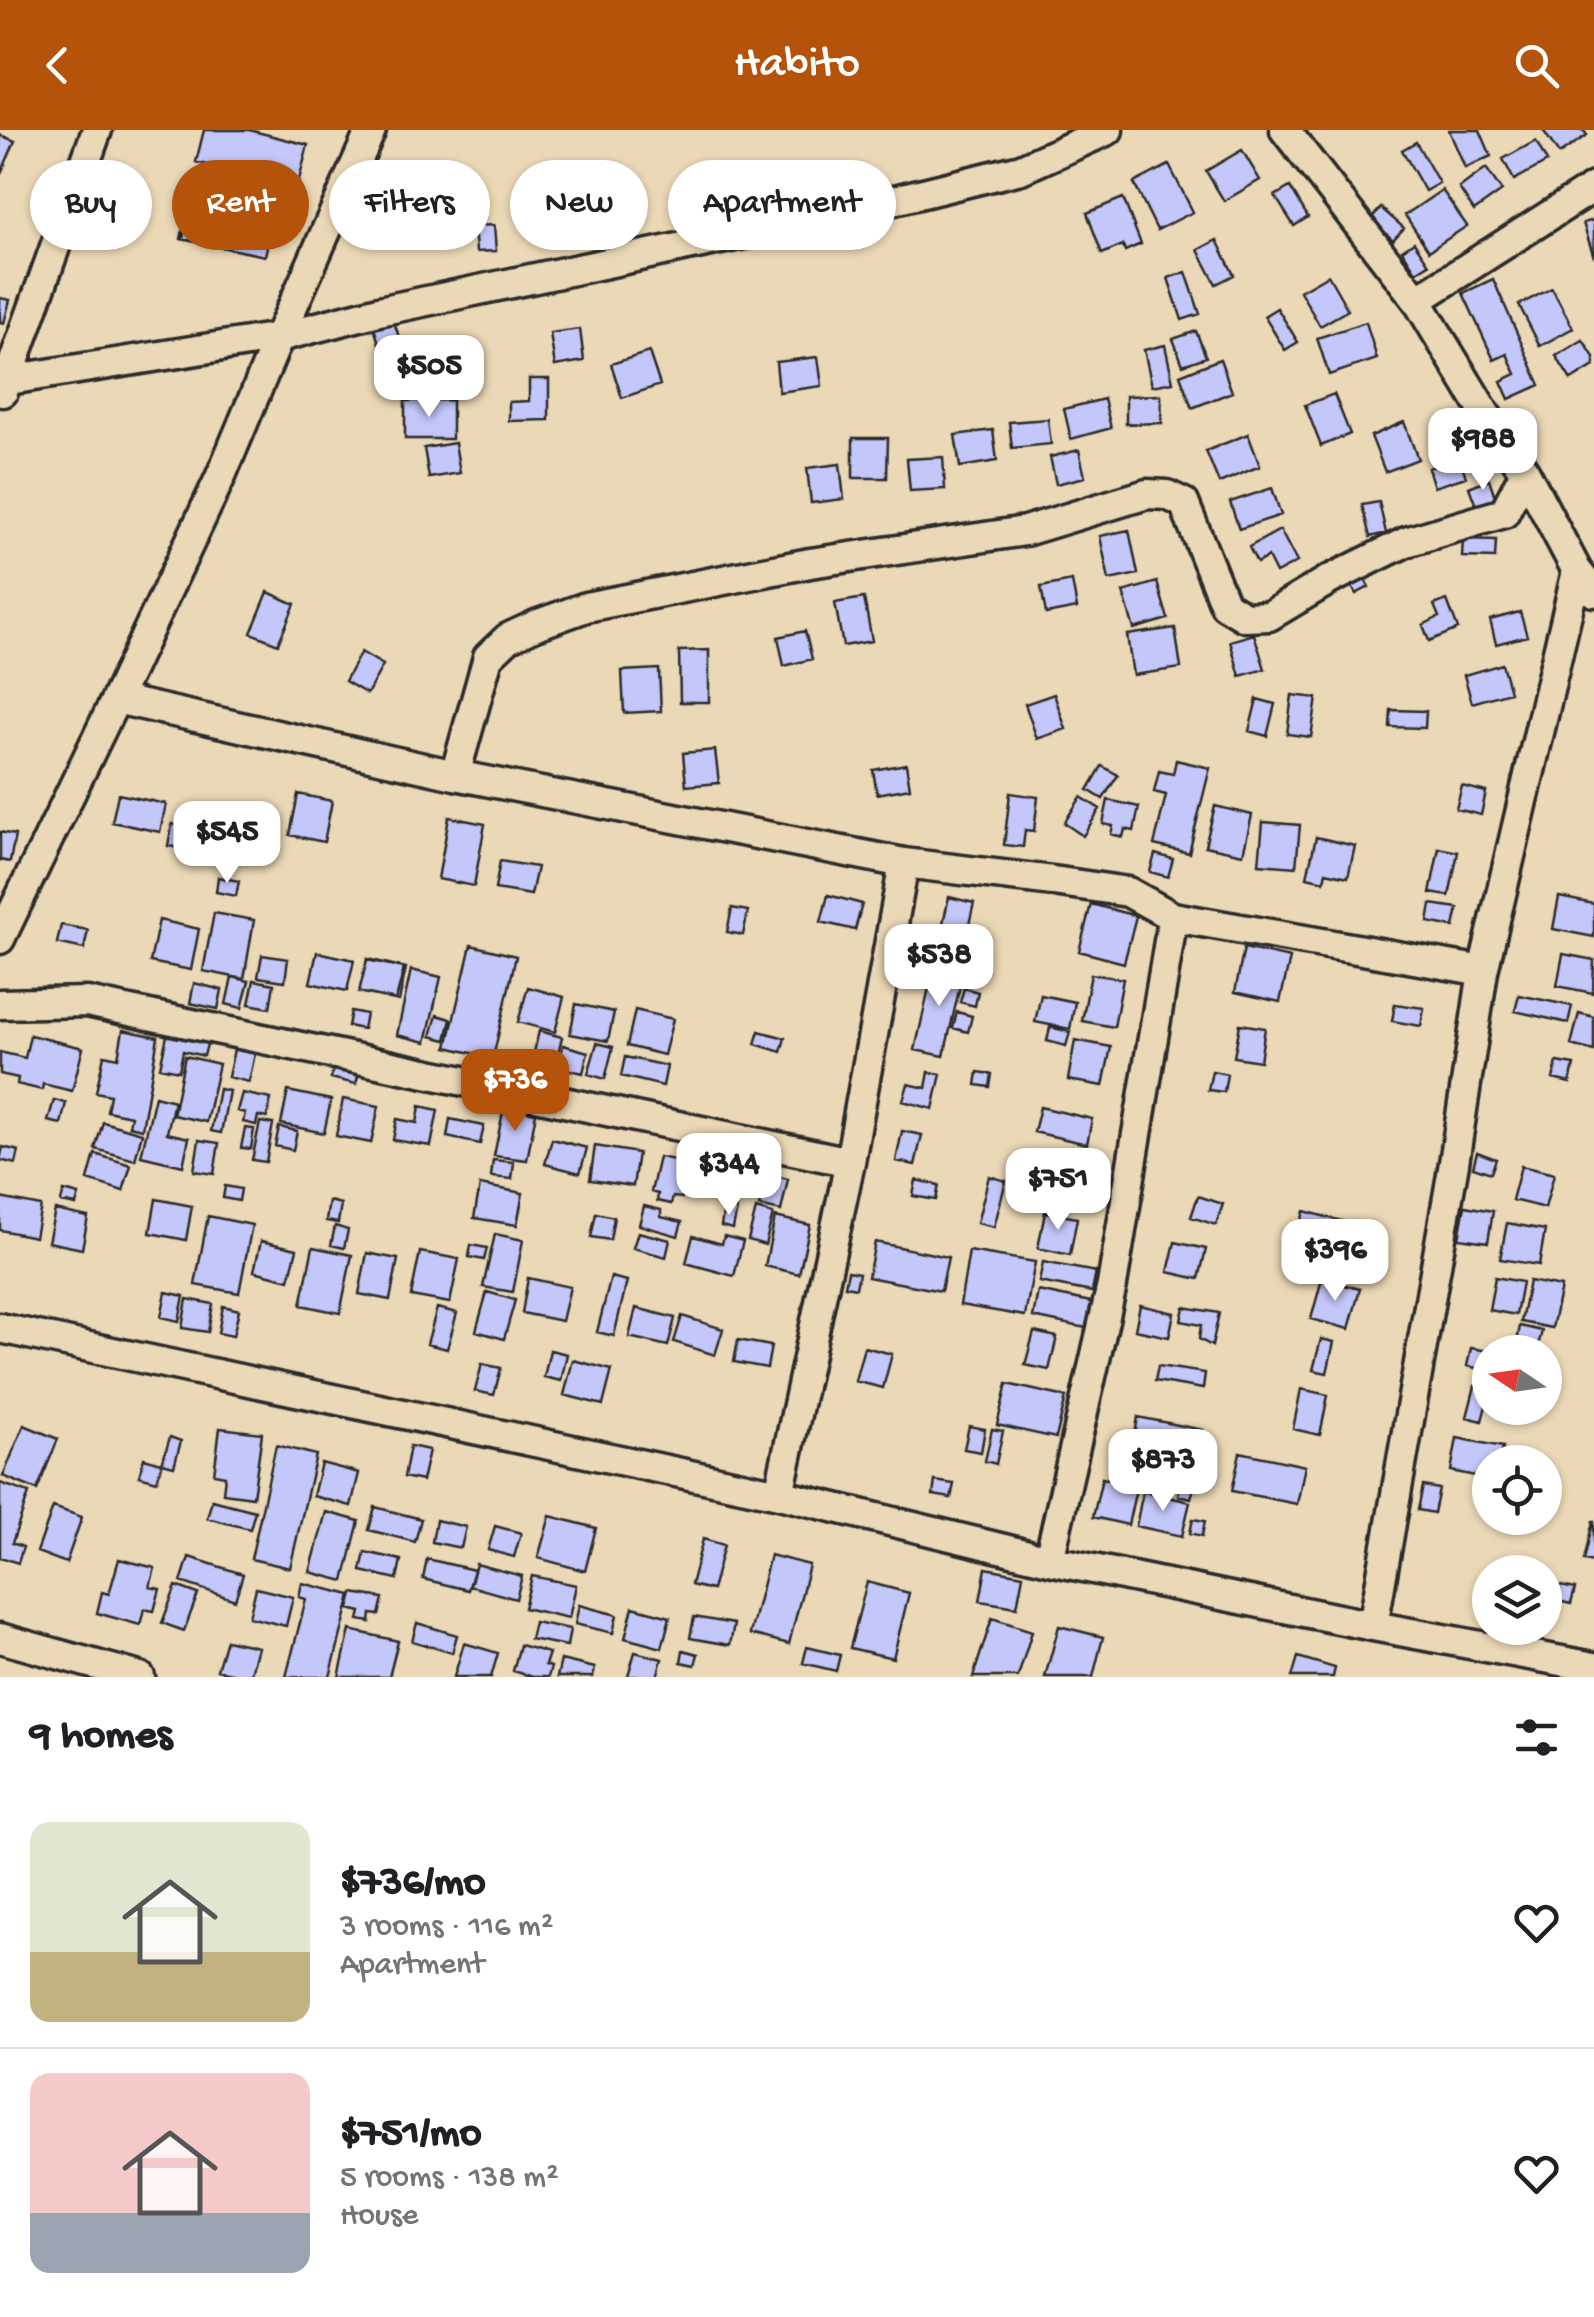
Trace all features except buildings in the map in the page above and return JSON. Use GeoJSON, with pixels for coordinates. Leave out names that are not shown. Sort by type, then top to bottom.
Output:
{"type":"FeatureCollection","features":[{"type":"Feature","properties":{"kind":"street"},"geometry":{"type":"LineString","coordinates":[[3,386],[97,130]]}},
{"type":"Feature","properties":{"kind":"street"},"geometry":{"type":"LineString","coordinates":[[0,939],[220,478],[371,130]]}},
{"type":"Feature","properties":{"kind":"street"},"geometry":{"type":"LineString","coordinates":[[3,386],[279,337],[379,311],[825,217],[1021,169],[1108,130]]}},
{"type":"Feature","properties":{"kind":"street"},"geometry":{"type":"LineString","coordinates":[[1285,130],[1417,300],[1486,415],[1526,472],[1586,582],[1483,971],[1454,1163],[1373,1626]]}},
{"type":"Feature","properties":{"kind":"street"},"geometry":{"type":"LineString","coordinates":[[1417,300],[1594,187]]}},
{"type":"Feature","properties":{"kind":"street"},"geometry":{"type":"LineString","coordinates":[[455,775],[488,657],[508,638],[586,607],[810,563],[1026,531],[1147,494],[1167,495],[1184,503],[1225,605],[1245,617],[1269,616],[1329,580],[1406,542],[1504,513],[1526,472]]}},
{"type":"Feature","properties":{"kind":"street"},"geometry":{"type":"LineString","coordinates":[[116,698],[455,775],[904,863],[1128,892],[1173,917],[1483,971]]}},
{"type":"Feature","properties":{"kind":"street"},"geometry":{"type":"LineString","coordinates":[[779,1494],[850,1162],[904,863]]}},
{"type":"Feature","properties":{"kind":"street"},"geometry":{"type":"LineString","coordinates":[[1049,1560],[1112,1284],[1173,917]]}},
{"type":"Feature","properties":{"kind":"street"},"geometry":{"type":"LineString","coordinates":[[0,1004],[87,1002],[850,1162]]}},
{"type":"Feature","properties":{"kind":"street"},"geometry":{"type":"LineString","coordinates":[[0,1328],[779,1494],[1049,1560],[1594,1667]]}},
{"type":"Feature","properties":{"kind":"street"},"geometry":{"type":"LineString","coordinates":[[0,1638],[140,1677]]}}]}
